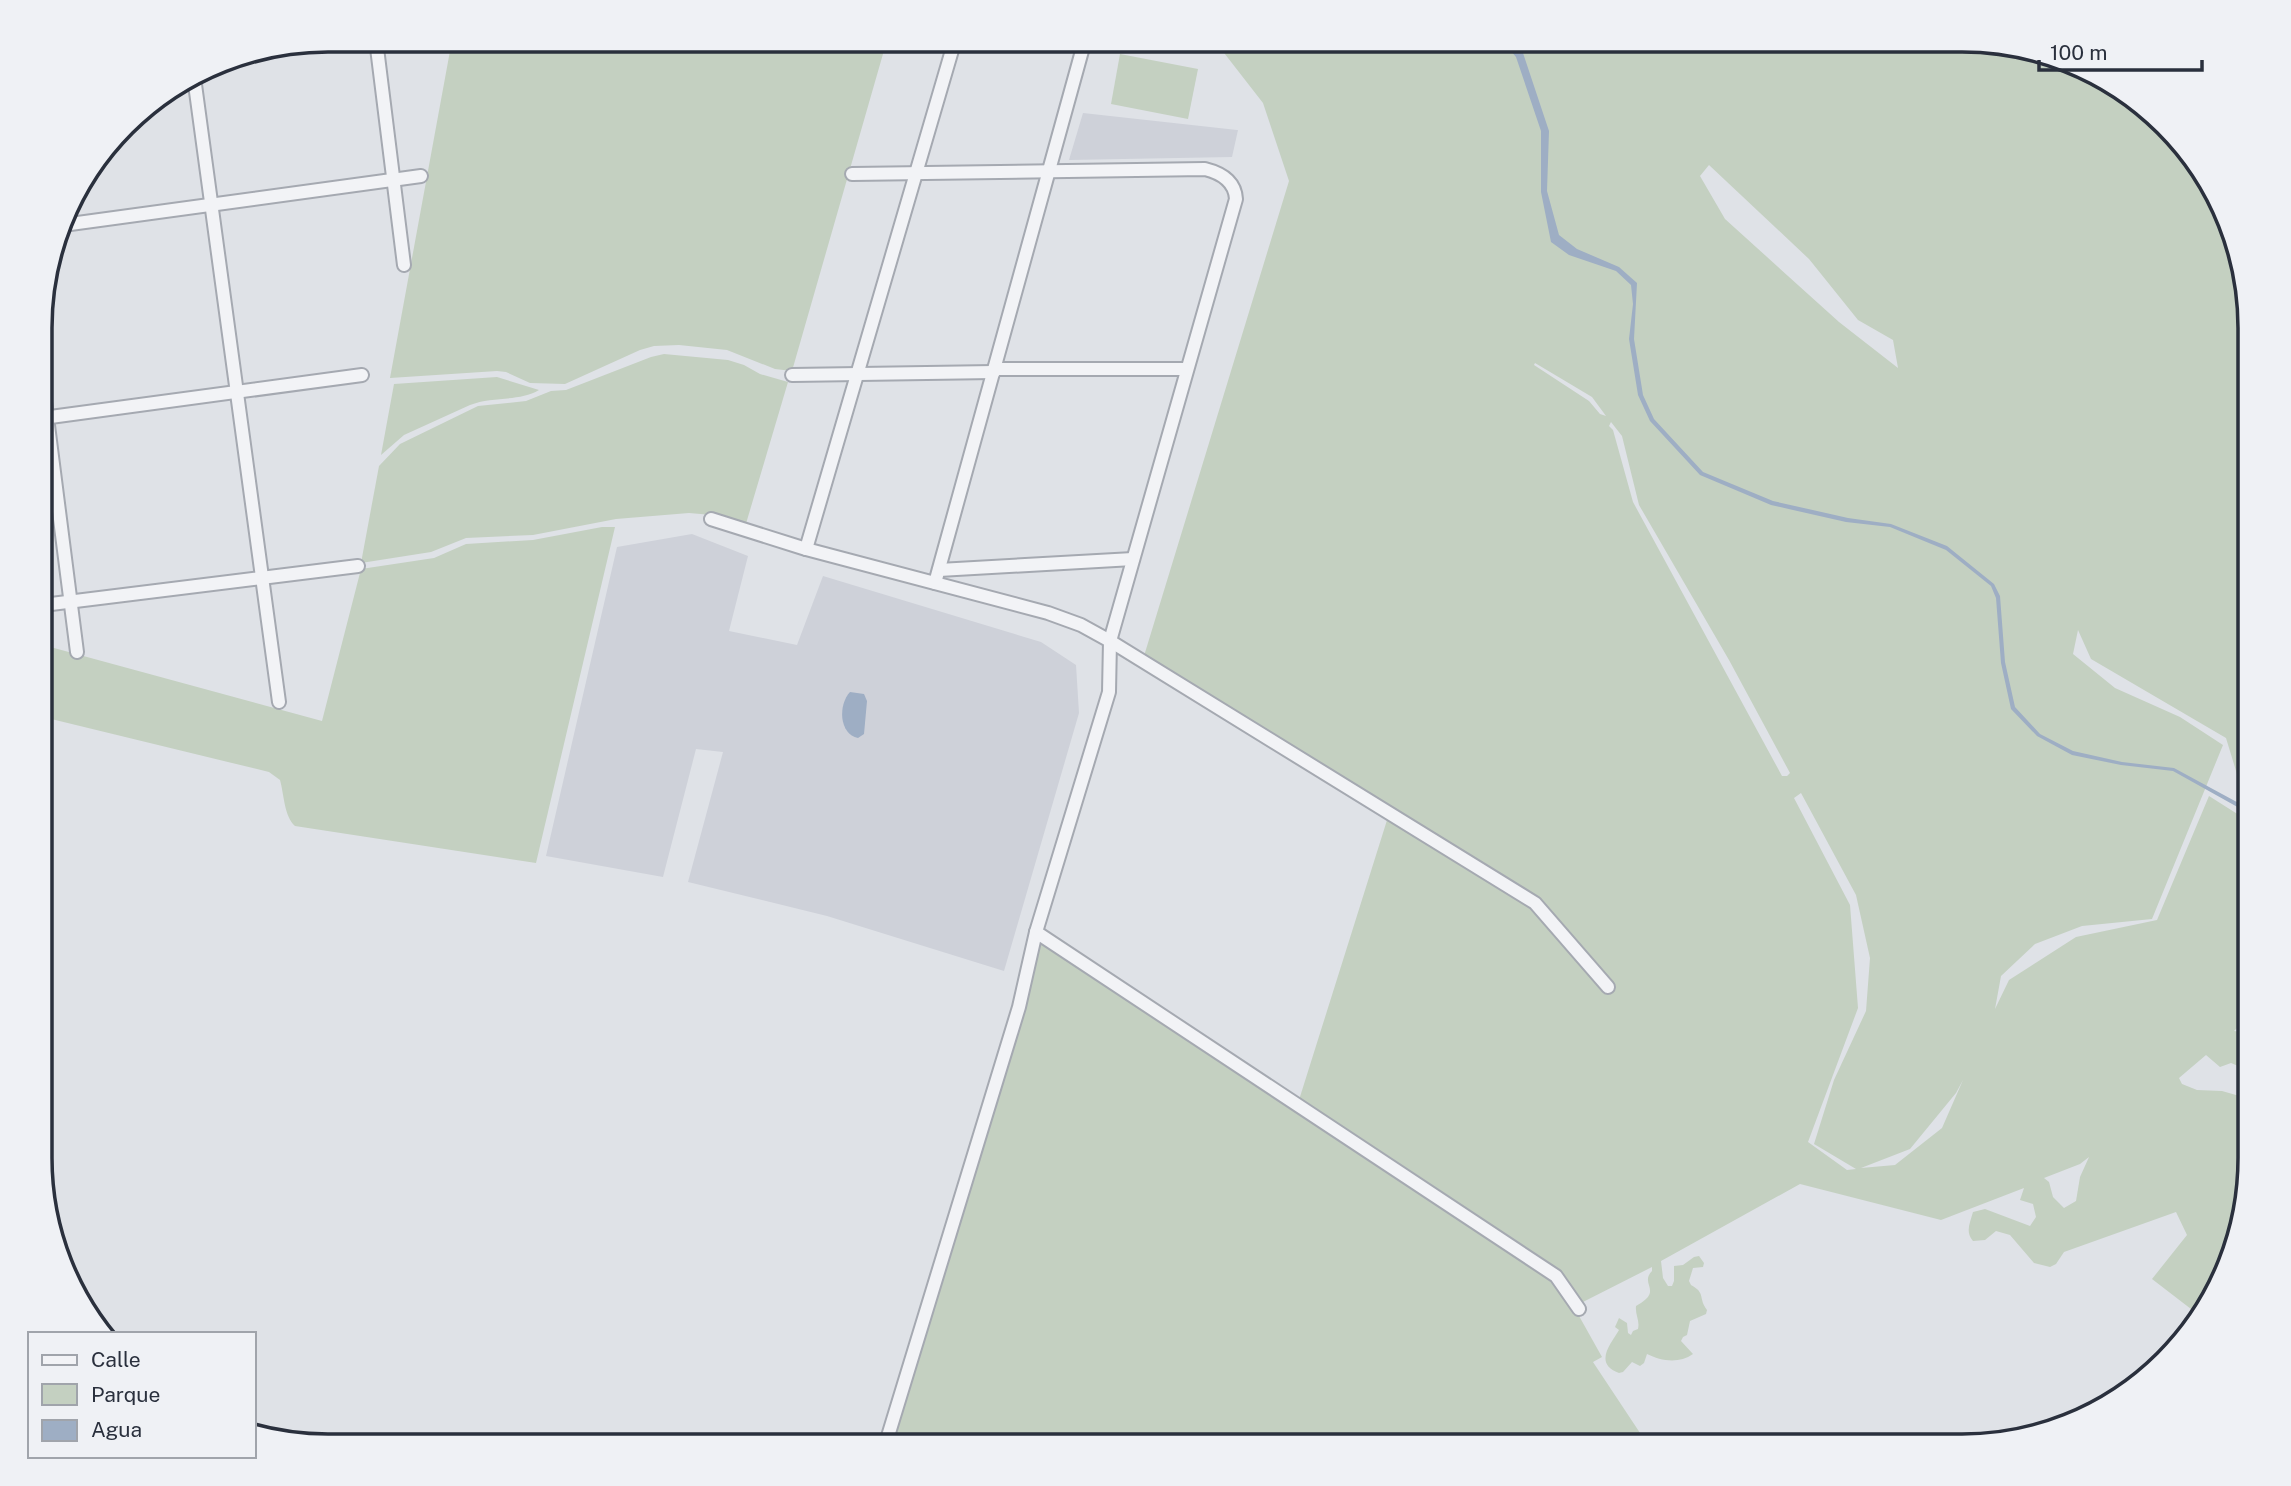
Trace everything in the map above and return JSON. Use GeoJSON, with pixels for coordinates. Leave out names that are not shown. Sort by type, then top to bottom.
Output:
{"type":"FeatureCollection","features":[{"type":"Feature","properties":{"kind":"street"},"geometry":{"type":"LineString","coordinates":[[377,52],[404,265]]}},
{"type":"Feature","properties":{"kind":"street"},"geometry":{"type":"LineString","coordinates":[[806,549],[951,52]]}},
{"type":"Feature","properties":{"kind":"street"},"geometry":{"type":"LineString","coordinates":[[937,577],[1082,52]]}},
{"type":"Feature","properties":{"kind":"street"},"geometry":{"type":"LineString","coordinates":[[195,87],[279,702]]}},
{"type":"Feature","properties":{"kind":"street"},"geometry":{"type":"LineString","coordinates":[[852,174],[1205,169],[1218,172],[1236,190],[1236,199],[1110,641],[1109,692],[1036,932],[1019,1007],[889,1434]]}},
{"type":"Feature","properties":{"kind":"street"},"geometry":{"type":"LineString","coordinates":[[74,224],[421,176]]}},
{"type":"Feature","properties":{"kind":"street"},"geometry":{"type":"LineString","coordinates":[[792,375],[1187,369]]}},
{"type":"Feature","properties":{"kind":"street"},"geometry":{"type":"LineString","coordinates":[[52,417],[362,375]]}},
{"type":"Feature","properties":{"kind":"street"},"geometry":{"type":"LineString","coordinates":[[52,467],[77,652]]}},
{"type":"Feature","properties":{"kind":"street"},"geometry":{"type":"LineString","coordinates":[[711,519],[806,549],[937,577],[1081,625],[1535,903],[1608,987]]}},
{"type":"Feature","properties":{"kind":"street"},"geometry":{"type":"LineString","coordinates":[[937,577],[1133,559]]}},
{"type":"Feature","properties":{"kind":"street"},"geometry":{"type":"LineString","coordinates":[[52,604],[358,566]]}},
{"type":"Feature","properties":{"kind":"street"},"geometry":{"type":"LineString","coordinates":[[1036,932],[1556,1276],[1579,1309]]}},
{"type":"Feature","properties":{"kind":"shaded area"},"geometry":{"type":"Polygon","coordinates":[[[1083,113],[1238,130],[1232,157],[1069,160],[1083,113]]]}},
{"type":"Feature","properties":{"kind":"shaded area"},"geometry":{"type":"Polygon","coordinates":[[[692,534],[748,556],[729,631],[797,645],[823,576],[1041,642],[1076,665],[1079,713],[1004,971],[827,916],[688,882],[723,752],[696,749],[663,877],[546,856],[617,547],[692,534]]]}},
{"type":"Feature","properties":{"kind":"green space"},"geometry":{"type":"Polygon","coordinates":[[[450,52],[884,52],[792,371],[775,369],[727,350],[679,345],[654,346],[640,350],[565,384],[530,383],[506,372],[497,371],[390,378],[450,52]]]}},
{"type":"Feature","properties":{"kind":"green space"},"geometry":{"type":"Polygon","coordinates":[[[1223,52],[1980,53],[2034,62],[2084,81],[2116,99],[2158,133],[2170,147],[2192,175],[2217,223],[2229,257],[2238,311],[2238,777],[2226,738],[2091,659],[2078,630],[2073,654],[2115,688],[2180,717],[2223,745],[2152,919],[2082,926],[2035,944],[2001,976],[1995,1009],[2009,980],[2076,937],[2157,920],[2209,796],[2238,814],[2238,1027],[2234,1031],[2238,1032],[2238,1066],[2231,1063],[2220,1067],[2206,1055],[2179,1078],[2182,1084],[2197,1090],[2222,1091],[2238,1096],[2238,1175],[2233,1211],[2224,1246],[2194,1308],[2191,1309],[2152,1279],[2187,1235],[2176,1212],[2064,1252],[2056,1264],[2050,1267],[2034,1263],[2010,1235],[1996,1231],[1985,1240],[1973,1241],[1969,1234],[1973,1212],[1985,1209],[2030,1226],[2036,1217],[2033,1204],[2020,1200],[2024,1188],[1941,1220],[1800,1184],[1661,1261],[1663,1278],[1668,1286],[1672,1286],[1674,1281],[1674,1266],[1683,1265],[1699,1256],[1704,1263],[1703,1267],[1693,1268],[1689,1281],[1700,1293],[1706,1314],[1690,1321],[1687,1335],[1681,1341],[1693,1354],[1670,1360],[1647,1354],[1640,1366],[1632,1362],[1619,1373],[1607,1364],[1606,1353],[1619,1330],[1615,1327],[1619,1318],[1627,1323],[1628,1333],[1631,1335],[1638,1329],[1636,1306],[1649,1295],[1648,1279],[1652,1267],[1581,1303],[1557,1272],[1299,1100],[1388,817],[1532,908],[1608,994],[1615,989],[1537,899],[1144,656],[1289,181],[1263,103],[1223,52]],[[1709,165],[1700,176],[1725,219],[1839,322],[1898,368],[1893,340],[1858,320],[1809,259],[1709,165]],[[1535,363],[1534,365],[1589,401],[1600,414],[1606,416],[1592,397],[1535,363]],[[1611,422],[1609,426],[1613,430],[1633,502],[1782,776],[1787,776],[1790,773],[1729,660],[1639,505],[1622,436],[1611,422]],[[1801,793],[1794,798],[1850,905],[1858,1008],[1808,1142],[1847,1170],[1856,1169],[1814,1144],[1834,1080],[1866,1011],[1870,958],[1856,895],[1801,793]],[[1963,1080],[1956,1093],[1910,1149],[1861,1168],[1895,1165],[1942,1128],[1963,1080]],[[2089,1157],[2080,1164],[2044,1178],[2049,1182],[2053,1197],[2064,1208],[2076,1201],[2080,1177],[2089,1157]]]}},
{"type":"Feature","properties":{"kind":"green space"},"geometry":{"type":"Polygon","coordinates":[[[1120,54],[1198,69],[1188,119],[1111,104],[1120,54]]]}},
{"type":"Feature","properties":{"kind":"green space"},"geometry":{"type":"Polygon","coordinates":[[[664,354],[728,360],[760,374],[788,382],[745,527],[712,515],[689,513],[616,519],[533,535],[466,538],[431,552],[361,563],[379,466],[400,444],[478,406],[526,401],[551,391],[566,390],[664,354]]]}},
{"type":"Feature","properties":{"kind":"green space"},"geometry":{"type":"Polygon","coordinates":[[[497,377],[539,390],[523,396],[470,405],[404,435],[381,455],[394,384],[497,377]]]}},
{"type":"Feature","properties":{"kind":"green space"},"geometry":{"type":"Polygon","coordinates":[[[615,527],[536,863],[295,826],[286,811],[280,780],[269,772],[52,719],[52,647],[322,721],[361,569],[434,558],[466,544],[533,540],[615,527]]]}},
{"type":"Feature","properties":{"kind":"green space"},"geometry":{"type":"Polygon","coordinates":[[[1039,940],[1554,1277],[1602,1357],[1593,1362],[1641,1434],[894,1434],[1039,940]]]}},
{"type":"Feature","properties":{"kind":"water"},"geometry":{"type":"Polygon","coordinates":[[[1512,52],[1523,53],[1549,131],[1547,191],[1559,235],[1577,249],[1619,267],[1637,283],[1634,339],[1643,395],[1654,419],[1703,472],[1773,501],[1848,518],[1891,524],[1947,546],[1994,584],[2000,596],[2005,662],[2015,707],[2040,734],[2073,751],[2122,762],[2174,768],[2238,803],[2238,807],[2173,771],[2121,765],[2072,755],[2037,736],[2011,709],[2001,663],[1996,598],[1991,586],[1946,550],[1890,527],[1846,522],[1771,505],[1700,475],[1650,421],[1638,395],[1629,339],[1633,304],[1631,285],[1616,271],[1569,255],[1551,242],[1541,192],[1541,131],[1516,57],[1512,52]]]}},
{"type":"Feature","properties":{"kind":"water"},"geometry":{"type":"Polygon","coordinates":[[[850,692],[864,694],[867,701],[864,734],[858,738],[847,731],[842,718],[844,704],[850,692]]]}}]}
